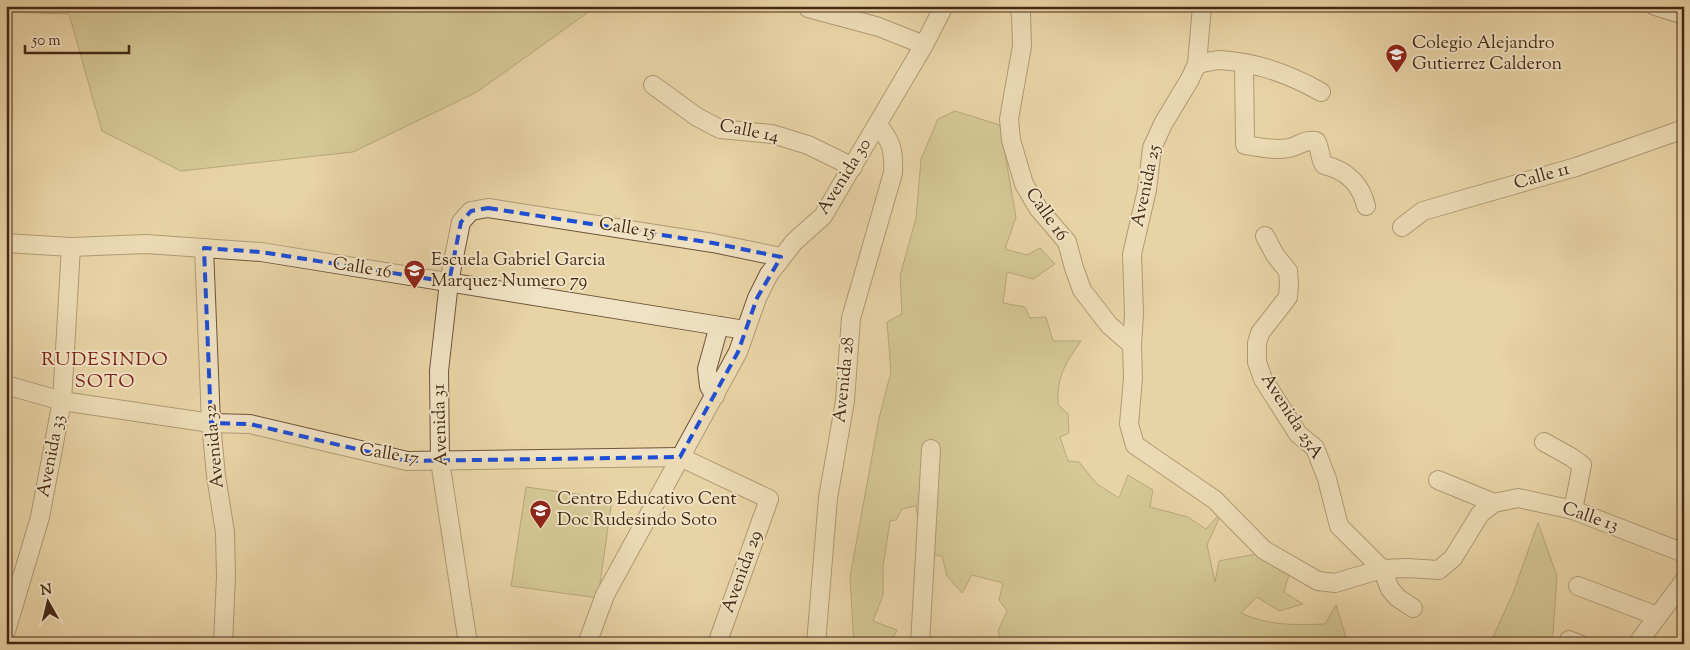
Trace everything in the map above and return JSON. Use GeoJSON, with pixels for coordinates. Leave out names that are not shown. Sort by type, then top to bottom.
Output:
{"type":"FeatureCollection","features":[{"type":"Feature","properties":{"kind":"street","name":"Avenida 30"},"geometry":{"type":"LineString","coordinates":[[587,644],[605,596],[738,352],[765,282],[781,257],[794,242],[823,216],[878,125],[944,6]]}},
{"type":"Feature","properties":{"kind":"street","name":"Calle 16"},"geometry":{"type":"LineString","coordinates":[[1018,6],[1021,14],[1022,46],[1009,119],[1012,140],[1024,184],[1038,208],[1067,242],[1082,290],[1109,324],[1132,345]]}},
{"type":"Feature","properties":{"kind":"street","name":"Avenida 25"},"geometry":{"type":"LineString","coordinates":[[1202,6],[1197,64],[1190,79],[1162,124],[1152,148],[1147,190],[1132,254],[1134,314],[1132,345],[1133,378],[1129,424],[1135,446],[1215,500],[1264,550],[1318,581],[1335,583],[1382,569],[1439,570],[1453,558],[1480,514],[1494,503]]}},
{"type":"Feature","properties":{"kind":"street"},"geometry":{"type":"LineString","coordinates":[[1654,6],[1684,15]]}},
{"type":"Feature","properties":{"kind":"street"},"geometry":{"type":"LineString","coordinates":[[808,8],[879,27],[924,45]]}},
{"type":"Feature","properties":{"kind":"street"},"geometry":{"type":"LineString","coordinates":[[1197,64],[1218,60],[1244,64],[1298,79],[1321,92]]}},
{"type":"Feature","properties":{"kind":"street"},"geometry":{"type":"LineString","coordinates":[[1244,64],[1245,145],[1274,150],[1290,148],[1309,140],[1316,141],[1320,147],[1321,160],[1324,164],[1332,166],[1356,182],[1363,193],[1366,206]]}},
{"type":"Feature","properties":{"kind":"street","name":"Calle 14"},"geometry":{"type":"LineString","coordinates":[[653,86],[697,118],[720,129],[772,134],[808,146],[852,167]]}},
{"type":"Feature","properties":{"kind":"street","name":"Avenida 28"},"geometry":{"type":"LineString","coordinates":[[816,644],[828,498],[845,401],[851,318],[893,173],[894,156],[889,138],[878,125]]}},
{"type":"Feature","properties":{"kind":"street","name":"Calle 11"},"geometry":{"type":"LineString","coordinates":[[1402,227],[1423,211],[1576,167],[1684,130]]}},
{"type":"Feature","properties":{"kind":"street","name":"Calle 15"},"geometry":{"type":"LineString","coordinates":[[471,211],[488,208],[714,243],[781,257]]}},
{"type":"Feature","properties":{"kind":"street","name":"Avenida 31"},"geometry":{"type":"LineString","coordinates":[[468,644],[440,461],[439,372],[449,282],[461,222],[471,211]]}},
{"type":"Feature","properties":{"kind":"street","name":"Avenida 25A"},"geometry":{"type":"LineString","coordinates":[[1265,236],[1275,255],[1288,272],[1289,284],[1288,297],[1260,333],[1257,343],[1258,362],[1263,379],[1298,434],[1315,448],[1327,479],[1339,526],[1382,569],[1390,589],[1398,598],[1414,608]]}},
{"type":"Feature","properties":{"kind":"street","name":"Calle 16"},"geometry":{"type":"LineString","coordinates":[[6,243],[71,247],[146,244],[261,252],[745,330]]}},
{"type":"Feature","properties":{"kind":"street","name":"Avenida 33"},"geometry":{"type":"LineString","coordinates":[[6,631],[40,517],[62,401],[71,247]]}},
{"type":"Feature","properties":{"kind":"street","name":"Avenida 32"},"geometry":{"type":"LineString","coordinates":[[204,248],[211,423],[216,476],[225,532],[226,576],[223,644]]}},
{"type":"Feature","properties":{"kind":"street"},"geometry":{"type":"LineString","coordinates":[[715,396],[708,386],[707,369],[719,326]]}},
{"type":"Feature","properties":{"kind":"street","name":"Calle 17"},"geometry":{"type":"LineString","coordinates":[[6,385],[62,401],[211,423],[250,424],[407,461],[680,457],[769,499]]}},
{"type":"Feature","properties":{"kind":"street"},"geometry":{"type":"LineString","coordinates":[[1544,442],[1582,465],[1573,510]]}},
{"type":"Feature","properties":{"kind":"street"},"geometry":{"type":"LineString","coordinates":[[920,644],[931,449]]}},
{"type":"Feature","properties":{"kind":"street"},"geometry":{"type":"LineString","coordinates":[[1438,480],[1494,503]]}},
{"type":"Feature","properties":{"kind":"street","name":"Calle 13"},"geometry":{"type":"LineString","coordinates":[[1494,503],[1518,498],[1573,510],[1684,553]]}},
{"type":"Feature","properties":{"kind":"street","name":"Avenida 29"},"geometry":{"type":"LineString","coordinates":[[716,644],[769,499]]}},
{"type":"Feature","properties":{"kind":"street"},"geometry":{"type":"LineString","coordinates":[[1637,644],[1684,581]]}},
{"type":"Feature","properties":{"kind":"street"},"geometry":{"type":"LineString","coordinates":[[1578,586],[1657,616]]}},
{"type":"Feature","properties":{"kind":"highlighted area"},"geometry":{"type":"Polygon","coordinates":[[[488,208],[713,243],[781,257],[757,298],[738,352],[680,457],[407,461],[250,424],[211,423],[204,248],[261,252],[449,282],[461,222],[471,211],[488,208]]]}},
{"type":"Feature","properties":{"kind":"shaded area"},"geometry":{"type":"Polygon","coordinates":[[[6,6],[597,6],[477,92],[353,152],[181,171],[102,131],[69,14],[6,12],[6,6]]]}},
{"type":"Feature","properties":{"kind":"shaded area"},"geometry":{"type":"Polygon","coordinates":[[[955,111],[1000,125],[1016,217],[1005,249],[1027,255],[1040,248],[1055,264],[1033,279],[1007,272],[1003,303],[1025,307],[1030,318],[1046,317],[1053,341],[1081,341],[1066,364],[1058,394],[1058,404],[1068,414],[1069,433],[1060,437],[1068,461],[1079,462],[1097,484],[1119,498],[1128,475],[1153,490],[1150,507],[1188,517],[1206,529],[1223,510],[1207,545],[1215,582],[1219,561],[1261,553],[1290,571],[1284,592],[1303,604],[1279,611],[1257,597],[1241,613],[1272,622],[1325,624],[1336,605],[1348,644],[1002,644],[998,631],[1007,611],[999,600],[1003,583],[972,575],[962,593],[947,576],[942,556],[923,555],[916,506],[902,509],[896,520],[890,521],[883,567],[883,595],[873,621],[897,630],[890,644],[871,642],[870,644],[854,644],[850,577],[879,418],[891,372],[887,322],[902,314],[900,276],[916,218],[921,159],[938,119],[955,111]]]}},
{"type":"Feature","properties":{"kind":"shaded area"},"geometry":{"type":"Polygon","coordinates":[[[526,487],[612,499],[598,598],[511,586],[526,487]]]}},
{"type":"Feature","properties":{"kind":"shaded area"},"geometry":{"type":"Polygon","coordinates":[[[1538,523],[1557,576],[1553,634],[1548,644],[1490,644],[1513,593],[1538,523]]]}},
{"type":"Feature","properties":{"kind":"place","name":"Colegio Alejandro Gutierrez Calderon"},"geometry":{"type":"Point","coordinates":[1396,73]}},
{"type":"Feature","properties":{"kind":"place","name":"Escuela Gabriel Garcia Marquez Numero 79"},"geometry":{"type":"Point","coordinates":[415,290]}},
{"type":"Feature","properties":{"kind":"place","name":"Centro Educativo Cent Doc Rudesindo Soto"},"geometry":{"type":"Point","coordinates":[541,529]}},
{"type":"Feature","properties":{"kind":"district","name":"RUDESINDO SOTO"},"geometry":{"type":"Point","coordinates":[105,371]}}]}
